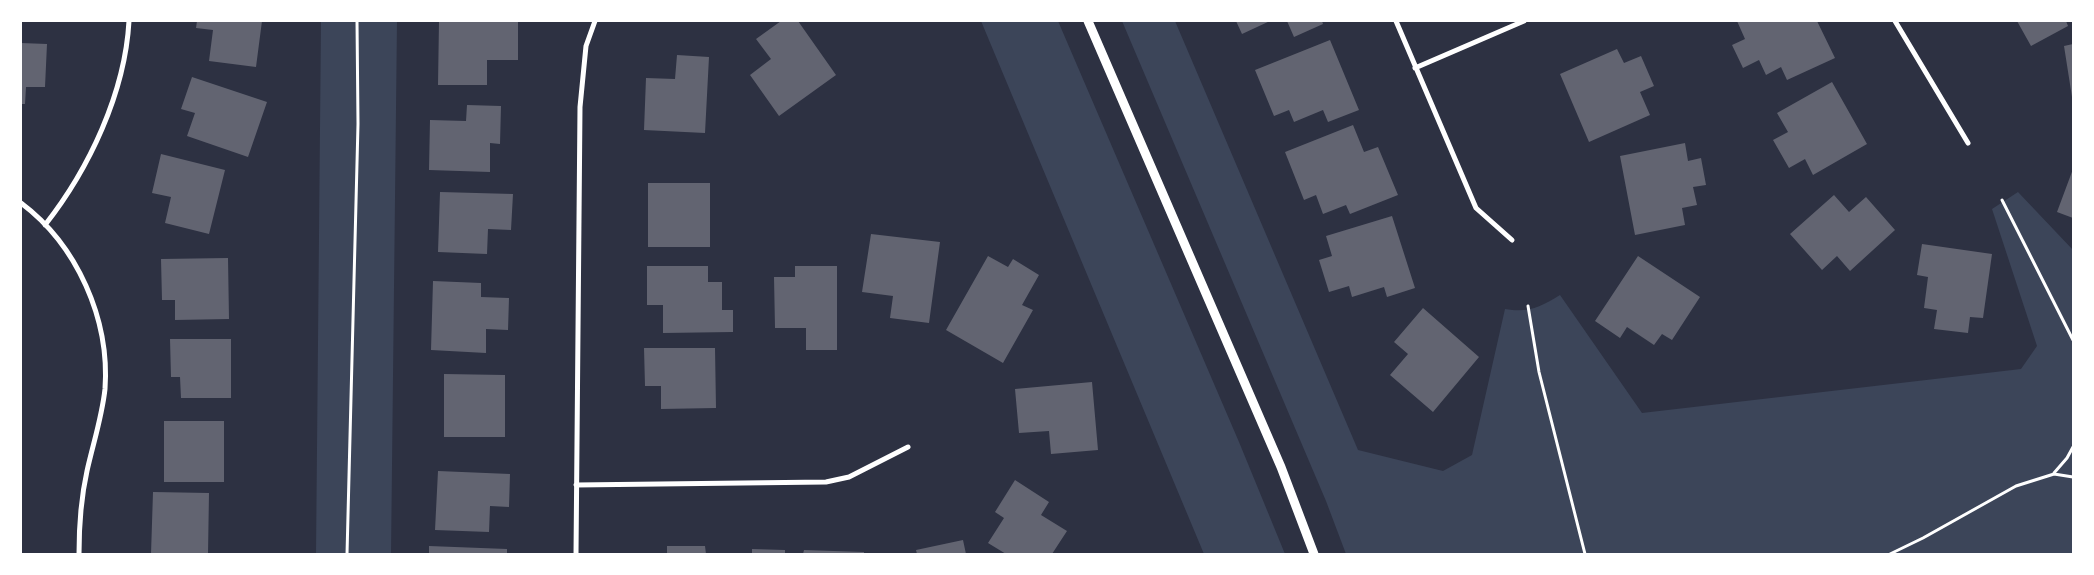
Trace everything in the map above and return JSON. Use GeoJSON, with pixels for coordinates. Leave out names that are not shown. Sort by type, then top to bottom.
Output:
{"type":"FeatureCollection","features":[{"type":"Feature","properties":{"kind":"street"},"geometry":{"type":"LineString","coordinates":[[45,225],[66,198],[83,171],[98,138],[112,101],[123,62],[129,21]]}},
{"type":"Feature","properties":{"kind":"street"},"geometry":{"type":"LineString","coordinates":[[576,554],[580,107],[586,46],[595,21]]}},
{"type":"Feature","properties":{"kind":"street"},"geometry":{"type":"LineString","coordinates":[[1088,21],[1281,467],[1314,554]]}},
{"type":"Feature","properties":{"kind":"street"},"geometry":{"type":"LineString","coordinates":[[1396,21],[1476,208],[1512,240]]}},
{"type":"Feature","properties":{"kind":"street"},"geometry":{"type":"LineString","coordinates":[[1416,68],[1524,21]]}},
{"type":"Feature","properties":{"kind":"street"},"geometry":{"type":"LineString","coordinates":[[1895,21],[1968,143]]}},
{"type":"Feature","properties":{"kind":"street"},"geometry":{"type":"LineString","coordinates":[[21,203],[45,225],[75,262],[93,302],[104,346],[105,390],[83,494],[79,554]]}},
{"type":"Feature","properties":{"kind":"street"},"geometry":{"type":"LineString","coordinates":[[576,484],[826,482],[849,477],[908,447]]}},
{"type":"Feature","properties":{"kind":"path"},"geometry":{"type":"LineString","coordinates":[[346,554],[358,124],[357,21]]}},
{"type":"Feature","properties":{"kind":"path"},"geometry":{"type":"LineString","coordinates":[[2002,200],[2073,340]]}},
{"type":"Feature","properties":{"kind":"path"},"geometry":{"type":"LineString","coordinates":[[1528,306],[1539,372],[1585,554]]}},
{"type":"Feature","properties":{"kind":"path"},"geometry":{"type":"LineString","coordinates":[[2054,474],[2073,447]]}},
{"type":"Feature","properties":{"kind":"path"},"geometry":{"type":"LineString","coordinates":[[1890,554],[1923,538],[2016,486],[2054,474],[2073,477]]}},
{"type":"Feature","properties":{"kind":"shaded area"},"geometry":{"type":"Polygon","coordinates":[[[321,21],[397,21],[391,554],[316,554],[321,21]]]}},
{"type":"Feature","properties":{"kind":"shaded area"},"geometry":{"type":"Polygon","coordinates":[[[981,21],[1058,21],[1239,442],[1285,554],[1204,554],[981,21]]]}},
{"type":"Feature","properties":{"kind":"shaded area"},"geometry":{"type":"Polygon","coordinates":[[[1122,21],[1175,21],[1358,450],[1443,471],[1472,455],[1505,309],[1521,310],[1534,308],[1560,295],[1642,413],[2021,369],[2037,346],[1992,209],[2018,192],[2073,250],[2073,554],[1346,554],[1326,501],[1122,21]]]}},
{"type":"Feature","properties":{"kind":"building"},"geometry":{"type":"Polygon","coordinates":[[[197,21],[262,21],[256,67],[209,61],[213,30],[196,28],[197,21]]]}},
{"type":"Feature","properties":{"kind":"building"},"geometry":{"type":"Polygon","coordinates":[[[439,21],[518,21],[518,60],[487,60],[487,85],[438,85],[439,21]]]}},
{"type":"Feature","properties":{"kind":"building"},"geometry":{"type":"Polygon","coordinates":[[[781,21],[798,21],[836,75],[779,116],[750,75],[771,59],[756,39],[781,21]]]}},
{"type":"Feature","properties":{"kind":"building"},"geometry":{"type":"Polygon","coordinates":[[[1236,21],[1270,21],[1242,34],[1236,21]]]}},
{"type":"Feature","properties":{"kind":"building"},"geometry":{"type":"Polygon","coordinates":[[[1287,21],[1322,21],[1323,24],[1294,37],[1287,21]]]}},
{"type":"Feature","properties":{"kind":"building"},"geometry":{"type":"Polygon","coordinates":[[[1737,21],[1817,21],[1835,58],[1787,80],[1781,67],[1766,75],[1759,60],[1743,68],[1732,45],[1745,39],[1737,21]]]}},
{"type":"Feature","properties":{"kind":"building"},"geometry":{"type":"Polygon","coordinates":[[[2017,21],[2066,21],[2068,26],[2031,46],[2017,21]]]}},
{"type":"Feature","properties":{"kind":"building"},"geometry":{"type":"Polygon","coordinates":[[[1330,40],[1359,110],[1328,122],[1323,110],[1294,122],[1289,110],[1274,116],[1255,70],[1330,40]]]}},
{"type":"Feature","properties":{"kind":"building"},"geometry":{"type":"Polygon","coordinates":[[[21,43],[47,44],[45,87],[26,87],[25,104],[21,104],[21,43]]]}},
{"type":"Feature","properties":{"kind":"building"},"geometry":{"type":"Polygon","coordinates":[[[2073,44],[2073,97],[2072,97],[2064,46],[2073,44]]]}},
{"type":"Feature","properties":{"kind":"building"},"geometry":{"type":"Polygon","coordinates":[[[1617,49],[1624,63],[1641,56],[1654,86],[1640,92],[1650,115],[1589,142],[1560,74],[1617,49]]]}},
{"type":"Feature","properties":{"kind":"building"},"geometry":{"type":"Polygon","coordinates":[[[677,55],[709,57],[705,133],[644,130],[646,78],[675,79],[677,55]]]}},
{"type":"Feature","properties":{"kind":"building"},"geometry":{"type":"Polygon","coordinates":[[[192,77],[267,102],[248,157],[187,136],[195,113],[181,109],[192,77]]]}},
{"type":"Feature","properties":{"kind":"building"},"geometry":{"type":"Polygon","coordinates":[[[1832,82],[1867,144],[1813,175],[1805,159],[1789,168],[1773,140],[1788,132],[1777,113],[1832,82]]]}},
{"type":"Feature","properties":{"kind":"building"},"geometry":{"type":"Polygon","coordinates":[[[467,105],[501,106],[500,144],[490,143],[490,172],[429,170],[430,120],[466,121],[467,105]]]}},
{"type":"Feature","properties":{"kind":"building"},"geometry":{"type":"Polygon","coordinates":[[[1353,125],[1364,152],[1378,147],[1398,195],[1350,214],[1346,205],[1323,214],[1316,195],[1304,200],[1285,152],[1353,125]]]}},
{"type":"Feature","properties":{"kind":"building"},"geometry":{"type":"Polygon","coordinates":[[[1685,143],[1688,161],[1701,158],[1706,185],[1693,187],[1697,205],[1682,208],[1685,225],[1635,235],[1620,156],[1685,143]]]}},
{"type":"Feature","properties":{"kind":"building"},"geometry":{"type":"Polygon","coordinates":[[[161,154],[225,170],[209,234],[165,223],[171,197],[152,193],[161,154]]]}},
{"type":"Feature","properties":{"kind":"building"},"geometry":{"type":"Polygon","coordinates":[[[2073,169],[2073,218],[2057,212],[2073,169]]]}},
{"type":"Feature","properties":{"kind":"building"},"geometry":{"type":"Polygon","coordinates":[[[648,183],[710,183],[710,247],[648,247],[648,183]]]}},
{"type":"Feature","properties":{"kind":"building"},"geometry":{"type":"Polygon","coordinates":[[[440,192],[513,194],[511,230],[488,229],[487,254],[438,252],[440,192]]]}},
{"type":"Feature","properties":{"kind":"building"},"geometry":{"type":"Polygon","coordinates":[[[1834,195],[1849,212],[1866,197],[1895,230],[1850,271],[1837,256],[1822,270],[1790,234],[1834,195]]]}},
{"type":"Feature","properties":{"kind":"building"},"geometry":{"type":"Polygon","coordinates":[[[1392,216],[1415,288],[1387,297],[1384,287],[1352,297],[1349,286],[1329,292],[1319,260],[1332,256],[1326,236],[1392,216]]]}},
{"type":"Feature","properties":{"kind":"building"},"geometry":{"type":"Polygon","coordinates":[[[871,234],[940,242],[929,323],[890,318],[893,296],[862,292],[871,234]]]}},
{"type":"Feature","properties":{"kind":"building"},"geometry":{"type":"Polygon","coordinates":[[[1922,244],[1992,254],[1983,318],[1970,317],[1968,333],[1934,329],[1937,310],[1924,308],[1928,277],[1917,275],[1922,244]]]}},
{"type":"Feature","properties":{"kind":"building"},"geometry":{"type":"Polygon","coordinates":[[[988,256],[1008,267],[1013,259],[1039,275],[1022,305],[1033,310],[1003,363],[946,330],[988,256]]]}},
{"type":"Feature","properties":{"kind":"building"},"geometry":{"type":"Polygon","coordinates":[[[1638,256],[1700,297],[1672,340],[1662,334],[1654,345],[1627,327],[1620,338],[1595,321],[1638,256]]]}},
{"type":"Feature","properties":{"kind":"building"},"geometry":{"type":"Polygon","coordinates":[[[228,258],[229,319],[175,320],[175,300],[162,300],[161,259],[228,258]]]}},
{"type":"Feature","properties":{"kind":"building"},"geometry":{"type":"Polygon","coordinates":[[[647,266],[708,266],[708,282],[722,282],[722,310],[733,310],[733,332],[663,333],[663,305],[647,305],[647,266]]]}},
{"type":"Feature","properties":{"kind":"building"},"geometry":{"type":"Polygon","coordinates":[[[795,266],[837,266],[837,350],[806,350],[806,328],[775,328],[774,277],[795,277],[795,266]]]}},
{"type":"Feature","properties":{"kind":"building"},"geometry":{"type":"Polygon","coordinates":[[[433,281],[481,283],[481,297],[509,298],[508,330],[486,329],[486,353],[431,350],[433,281]]]}},
{"type":"Feature","properties":{"kind":"building"},"geometry":{"type":"Polygon","coordinates":[[[1423,308],[1479,357],[1433,412],[1390,375],[1408,354],[1394,342],[1423,308]]]}},
{"type":"Feature","properties":{"kind":"building"},"geometry":{"type":"Polygon","coordinates":[[[170,339],[231,339],[231,398],[181,398],[180,377],[171,377],[170,339]]]}},
{"type":"Feature","properties":{"kind":"building"},"geometry":{"type":"Polygon","coordinates":[[[644,348],[715,348],[716,408],[661,409],[661,386],[645,386],[644,348]]]}},
{"type":"Feature","properties":{"kind":"building"},"geometry":{"type":"Polygon","coordinates":[[[444,374],[505,375],[505,437],[444,437],[444,374]]]}},
{"type":"Feature","properties":{"kind":"building"},"geometry":{"type":"Polygon","coordinates":[[[1092,382],[1098,450],[1051,454],[1049,431],[1019,433],[1015,389],[1092,382]]]}},
{"type":"Feature","properties":{"kind":"building"},"geometry":{"type":"Polygon","coordinates":[[[164,421],[224,421],[224,482],[164,482],[164,421]]]}},
{"type":"Feature","properties":{"kind":"building"},"geometry":{"type":"Polygon","coordinates":[[[438,471],[510,474],[509,507],[490,506],[489,532],[435,530],[438,471]]]}},
{"type":"Feature","properties":{"kind":"building"},"geometry":{"type":"Polygon","coordinates":[[[1015,480],[1049,502],[1041,515],[1067,531],[1052,554],[1006,554],[988,543],[1004,518],[995,512],[1015,480]]]}},
{"type":"Feature","properties":{"kind":"building"},"geometry":{"type":"Polygon","coordinates":[[[153,492],[209,493],[208,554],[151,554],[153,492]]]}},
{"type":"Feature","properties":{"kind":"building"},"geometry":{"type":"Polygon","coordinates":[[[963,540],[966,554],[917,554],[916,550],[963,540]]]}},
{"type":"Feature","properties":{"kind":"building"},"geometry":{"type":"Polygon","coordinates":[[[429,546],[507,549],[507,554],[429,554],[429,546]]]}},
{"type":"Feature","properties":{"kind":"building"},"geometry":{"type":"Polygon","coordinates":[[[667,546],[705,546],[706,554],[667,554],[667,546]]]}},
{"type":"Feature","properties":{"kind":"building"},"geometry":{"type":"Polygon","coordinates":[[[752,549],[785,550],[785,554],[752,554],[752,549]]]}},
{"type":"Feature","properties":{"kind":"building"},"geometry":{"type":"Polygon","coordinates":[[[804,550],[864,552],[864,554],[803,554],[804,550]]]}}]}
